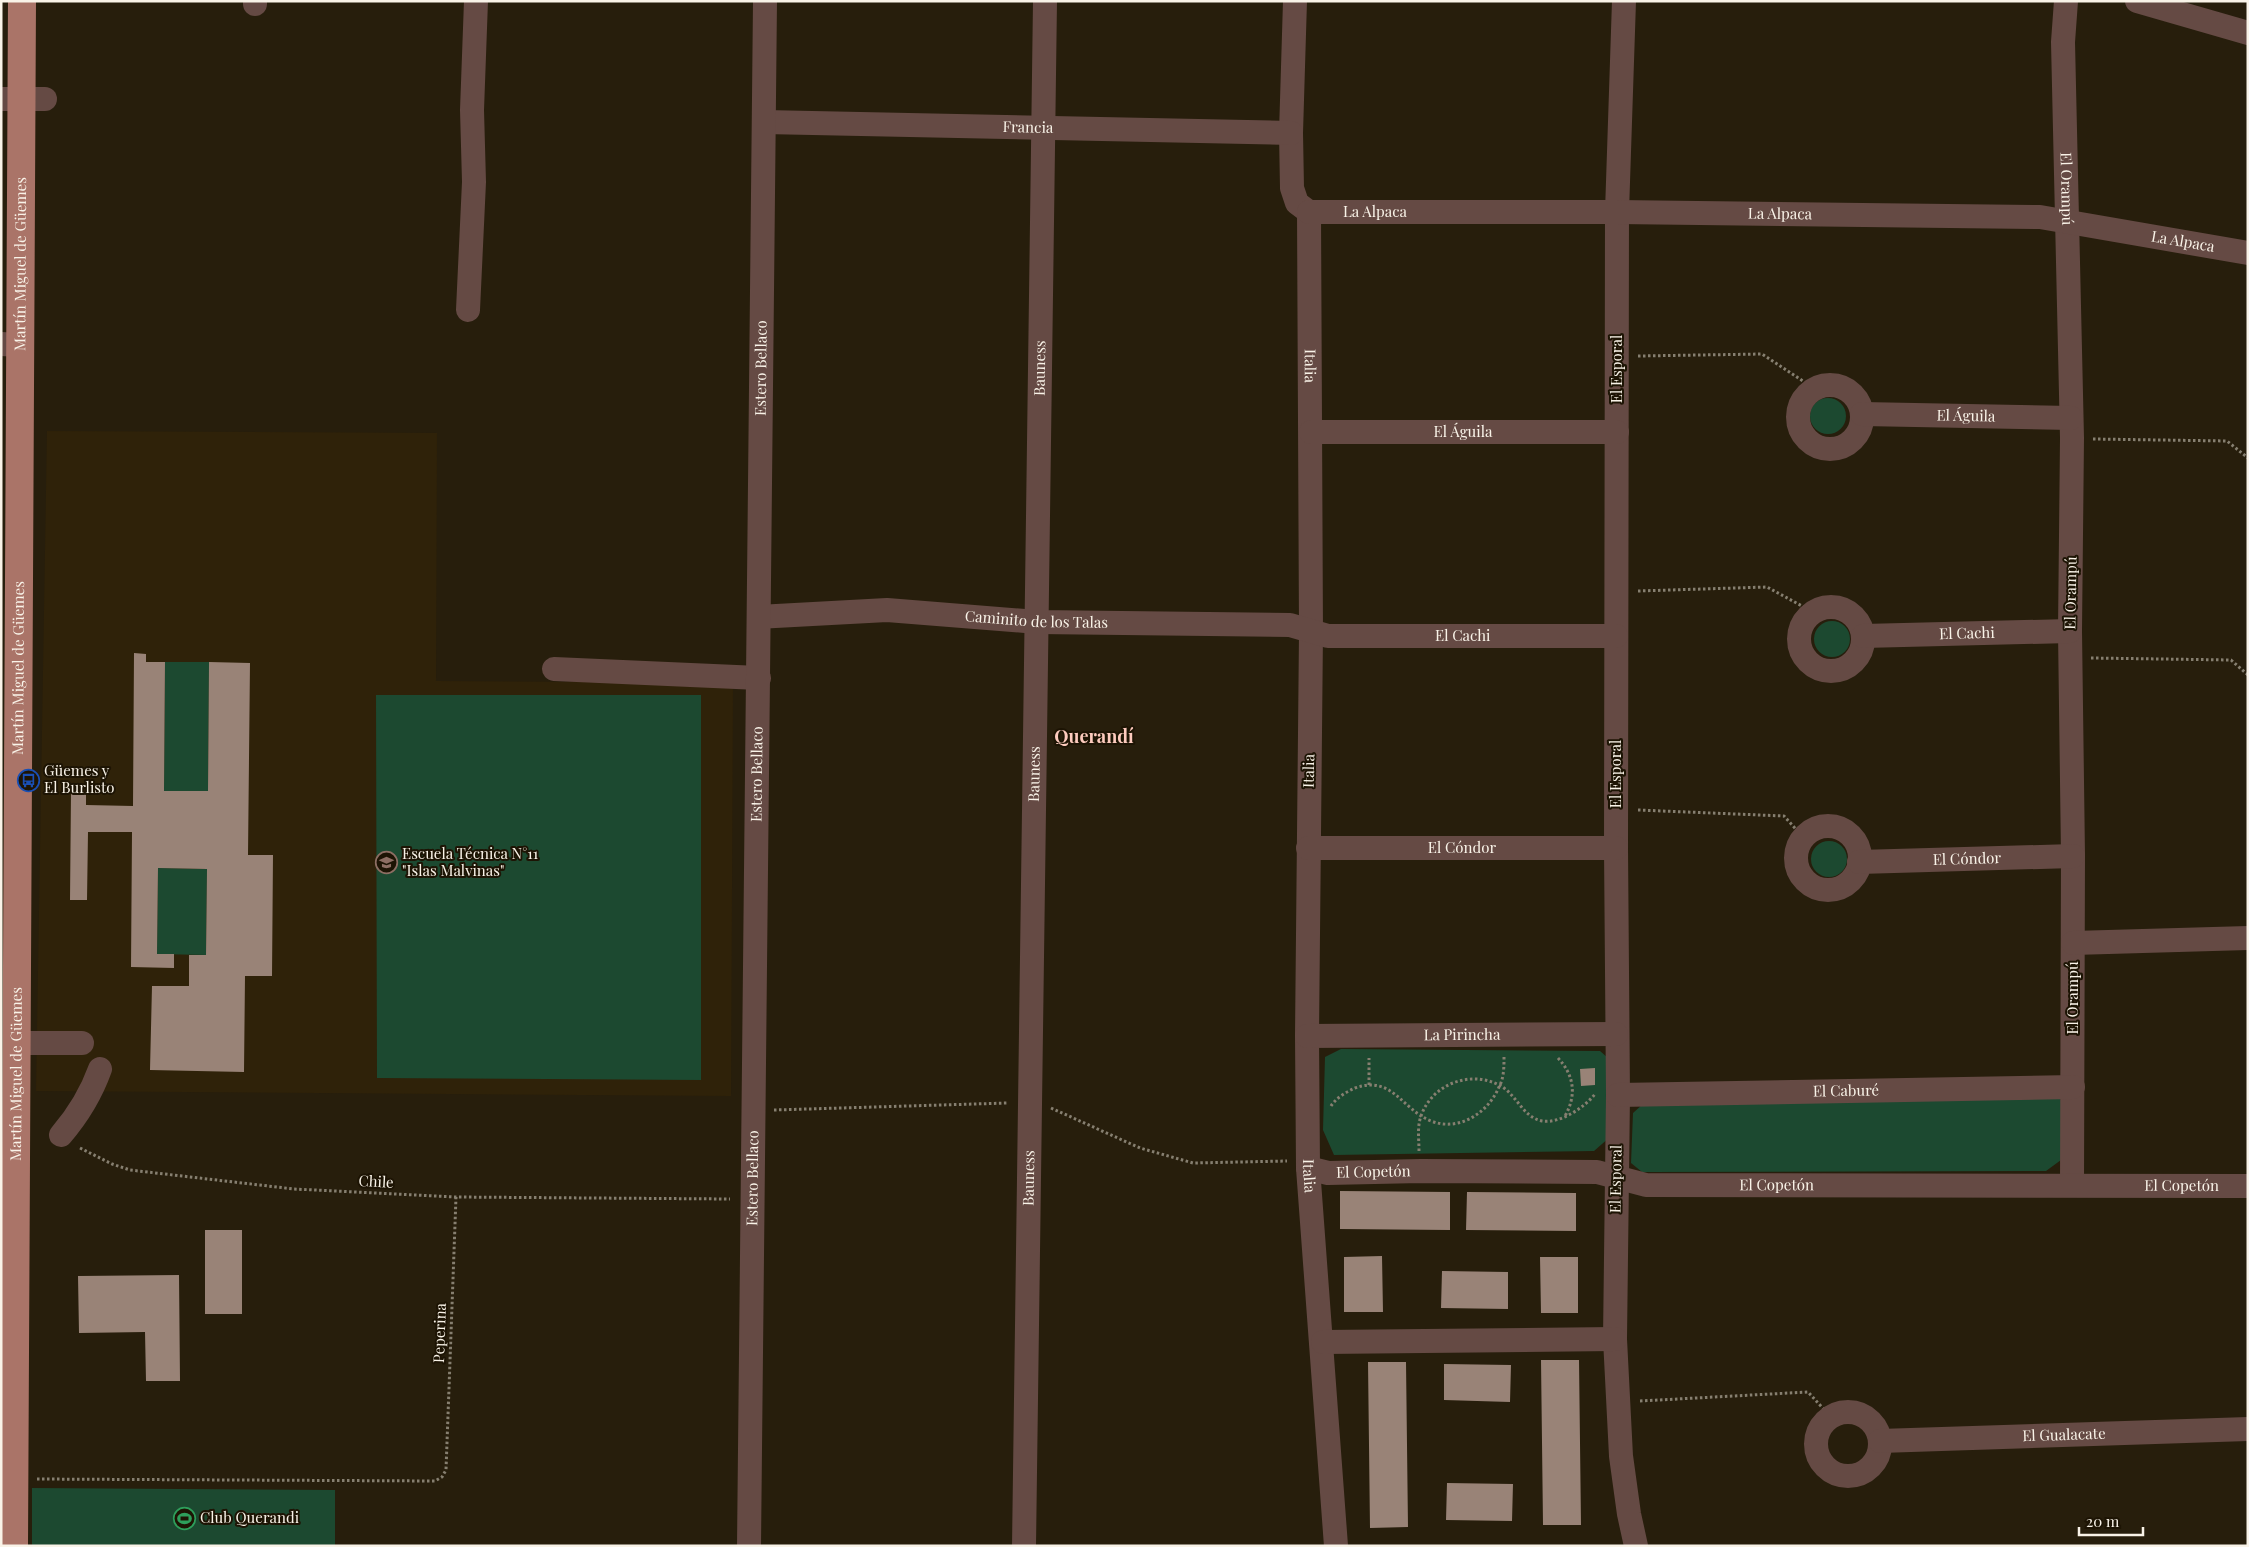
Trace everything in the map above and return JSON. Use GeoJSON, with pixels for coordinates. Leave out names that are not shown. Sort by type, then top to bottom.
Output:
{"type":"FeatureCollection","features":[{"type":"Feature","properties":{"kind":"main road","name":"Martín Miguel de Güemes"},"geometry":{"type":"LineString","coordinates":[[14,1546],[8,1451],[9,1112],[16,1043],[9,883],[11,344],[23,99],[22,1]]}},
{"type":"Feature","properties":{"kind":"street"},"geometry":{"type":"LineString","coordinates":[[468,310],[474,182],[472,110],[476,1]]}},
{"type":"Feature","properties":{"kind":"street","name":"Estero Bellaco"},"geometry":{"type":"LineString","coordinates":[[749,1546],[759,678],[764,1]]}},
{"type":"Feature","properties":{"kind":"street","name":"Bauness"},"geometry":{"type":"LineString","coordinates":[[1024,1546],[1045,1]]}},
{"type":"Feature","properties":{"kind":"street"},"geometry":{"type":"LineString","coordinates":[[1295,1],[1291,133],[1292,188],[1297,202],[1309,212]]}},
{"type":"Feature","properties":{"kind":"street","name":"El Esporal"},"geometry":{"type":"LineString","coordinates":[[1624,1],[1617,212],[1616,1034],[1608,1092],[1616,1179],[1615,1339],[1621,1456],[1629,1514],[1636,1546]]}},
{"type":"Feature","properties":{"kind":"street","name":"El Orampú"},"geometry":{"type":"LineString","coordinates":[[2066,1],[2063,42],[2072,428],[2070,632],[2074,856],[2072,1185]]}},
{"type":"Feature","properties":{"kind":"street"},"geometry":{"type":"LineString","coordinates":[[2137,1],[2248,33]]}},
{"type":"Feature","properties":{"kind":"street","name":"Francia"},"geometry":{"type":"LineString","coordinates":[[764,122],[1043,126],[1291,133]]}},
{"type":"Feature","properties":{"kind":"street","name":"La Alpaca"},"geometry":{"type":"LineString","coordinates":[[1309,212],[1617,212],[2040,218],[2248,252]]}},
{"type":"Feature","properties":{"kind":"street","name":"Italia"},"geometry":{"type":"LineString","coordinates":[[1309,212],[1311,632],[1308,848],[1308,1168],[1336,1546]]}},
{"type":"Feature","properties":{"kind":"street"},"geometry":{"type":"LineString","coordinates":[[1825,385],[1835,385],[1854,395],[1862,414],[1862,424],[1850,442],[1841,447],[1831,449],[1816,444],[1804,434],[1800,425],[1799,414],[1801,404],[1807,395],[1815,389],[1825,385]]}},
{"type":"Feature","properties":{"kind":"street","name":"El Águila"},"geometry":{"type":"LineString","coordinates":[[1862,414],[2072,428]]}},
{"type":"Feature","properties":{"kind":"street","name":"El Águila"},"geometry":{"type":"LineString","coordinates":[[1311,432],[1617,432]]}},
{"type":"Feature","properties":{"kind":"street"},"geometry":{"type":"LineString","coordinates":[[1829,607],[1845,610],[1854,616],[1860,625],[1863,636],[1862,646],[1852,663],[1843,668],[1823,669],[1814,665],[1806,658],[1801,649],[1800,639],[1806,619],[1813,612],[1829,607]]}},
{"type":"Feature","properties":{"kind":"street","name":"Caminito de los Talas"},"geometry":{"type":"LineString","coordinates":[[759,617],[887,610],[1037,622],[1290,625],[1311,632]]}},
{"type":"Feature","properties":{"kind":"street","name":"El Cachi"},"geometry":{"type":"LineString","coordinates":[[1311,632],[1328,636],[1616,636]]}},
{"type":"Feature","properties":{"kind":"street","name":"El Cachi"},"geometry":{"type":"LineString","coordinates":[[1863,636],[2070,632]]}},
{"type":"Feature","properties":{"kind":"street"},"geometry":{"type":"LineString","coordinates":[[554,668],[759,678]]}},
{"type":"Feature","properties":{"kind":"street"},"geometry":{"type":"LineString","coordinates":[[1820,826],[1840,828],[1849,834],[1859,851],[1859,862],[1856,872],[1850,880],[1841,886],[1831,889],[1816,886],[1803,877],[1798,868],[1797,852],[1803,838],[1820,826]]}},
{"type":"Feature","properties":{"kind":"street","name":"El Cóndor"},"geometry":{"type":"LineString","coordinates":[[1308,848],[1616,848]]}},
{"type":"Feature","properties":{"kind":"street","name":"El Cóndor"},"geometry":{"type":"LineString","coordinates":[[1859,862],[2074,856]]}},
{"type":"Feature","properties":{"kind":"street"},"geometry":{"type":"LineString","coordinates":[[2073,943],[2248,938]]}},
{"type":"Feature","properties":{"kind":"street","name":"La Pirincha"},"geometry":{"type":"LineString","coordinates":[[1307,1036],[1616,1034]]}},
{"type":"Feature","properties":{"kind":"street"},"geometry":{"type":"LineString","coordinates":[[16,1043],[82,1044]]}},
{"type":"Feature","properties":{"kind":"street"},"geometry":{"type":"LineString","coordinates":[[61,1135],[79,1114],[92,1091],[100,1069]]}},
{"type":"Feature","properties":{"kind":"street","name":"El Caburé"},"geometry":{"type":"LineString","coordinates":[[1608,1092],[2073,1087]]}},
{"type":"Feature","properties":{"kind":"street","name":"El Copetón"},"geometry":{"type":"LineString","coordinates":[[1308,1168],[1328,1173],[1421,1171],[1597,1172],[1616,1179],[1646,1186],[2248,1186]]}},
{"type":"Feature","properties":{"kind":"street"},"geometry":{"type":"LineString","coordinates":[[1322,1342],[1615,1339]]}},
{"type":"Feature","properties":{"kind":"street"},"geometry":{"type":"LineString","coordinates":[[1852,1412],[1862,1415],[1871,1422],[1877,1431],[1880,1441],[1877,1456],[1868,1469],[1860,1474],[1849,1476],[1834,1472],[1822,1463],[1816,1443],[1823,1424],[1831,1417],[1841,1413],[1852,1412]]}},
{"type":"Feature","properties":{"kind":"street","name":"El Gualacate"},"geometry":{"type":"LineString","coordinates":[[1880,1441],[2248,1429]]}},
{"type":"Feature","properties":{"kind":"path"},"geometry":{"type":"LineString","coordinates":[[1617,357],[1762,354],[1815,389]]}},
{"type":"Feature","properties":{"kind":"path"},"geometry":{"type":"LineString","coordinates":[[2072,428],[2227,442],[2248,458]]}},
{"type":"Feature","properties":{"kind":"path"},"geometry":{"type":"LineString","coordinates":[[1616,591],[1767,586],[1813,612]]}},
{"type":"Feature","properties":{"kind":"path"},"geometry":{"type":"LineString","coordinates":[[2070,658],[2231,660],[2248,675]]}},
{"type":"Feature","properties":{"kind":"path"},"geometry":{"type":"LineString","coordinates":[[1616,808],[1784,816],[1803,838]]}},
{"type":"Feature","properties":{"kind":"path"},"geometry":{"type":"LineString","coordinates":[[1544,1034],[1555,1054],[1569,1072],[1573,1082],[1570,1108],[1565,1116]]}},
{"type":"Feature","properties":{"kind":"path"},"geometry":{"type":"LineString","coordinates":[[1327,1112],[1333,1102],[1343,1094],[1369,1085],[1379,1085],[1391,1091],[1421,1116],[1432,1122],[1457,1124],[1469,1120],[1488,1106],[1500,1086],[1504,1058],[1502,1035]]}},
{"type":"Feature","properties":{"kind":"path"},"geometry":{"type":"LineString","coordinates":[[1369,1085],[1370,1036]]}},
{"type":"Feature","properties":{"kind":"path"},"geometry":{"type":"LineString","coordinates":[[1421,1171],[1419,1128],[1421,1116],[1427,1104],[1435,1095],[1457,1081],[1468,1078],[1481,1079],[1500,1086],[1534,1119],[1545,1122],[1565,1116],[1608,1092]]}},
{"type":"Feature","properties":{"kind":"path","name":"Chile"},"geometry":{"type":"LineString","coordinates":[[61,1135],[96,1157],[121,1167],[148,1173],[294,1189],[456,1197],[753,1199]]}},
{"type":"Feature","properties":{"kind":"path","name":"Peperina"},"geometry":{"type":"LineString","coordinates":[[32,1479],[435,1482],[442,1477],[446,1470],[456,1197]]}},
{"type":"Feature","properties":{"kind":"path"},"geometry":{"type":"LineString","coordinates":[[1618,1403],[1808,1392],[1831,1417]]}},
{"type":"Feature","properties":{"kind":"shaded area","name":"Escuela Técnica N°11 \"Islas Malvinas\""},"geometry":{"type":"Polygon","coordinates":[[[47,431],[437,433],[436,681],[733,683],[731,1096],[36,1091],[47,431]]]}},
{"type":"Feature","properties":{"kind":"green space"},"geometry":{"type":"Polygon","coordinates":[[[1828,398],[1841,403],[1846,416],[1841,429],[1828,434],[1815,429],[1810,416],[1815,403],[1828,398]]]}},
{"type":"Feature","properties":{"kind":"green space"},"geometry":{"type":"Polygon","coordinates":[[[1832,621],[1845,626],[1850,639],[1845,652],[1832,657],[1819,652],[1814,639],[1819,626],[1832,621]]]}},
{"type":"Feature","properties":{"kind":"green space"},"geometry":{"type":"Polygon","coordinates":[[[165,662],[209,662],[208,791],[164,791],[165,662]]]}},
{"type":"Feature","properties":{"kind":"green space"},"geometry":{"type":"Polygon","coordinates":[[[376,695],[701,695],[701,1080],[377,1078],[376,695]]]}},
{"type":"Feature","properties":{"kind":"green space"},"geometry":{"type":"Polygon","coordinates":[[[1829,841],[1842,846],[1847,859],[1842,872],[1829,877],[1816,872],[1811,859],[1816,846],[1829,841]]]}},
{"type":"Feature","properties":{"kind":"green space"},"geometry":{"type":"Polygon","coordinates":[[[158,868],[207,869],[206,955],[157,954],[158,868]]]}},
{"type":"Feature","properties":{"kind":"green space"},"geometry":{"type":"Polygon","coordinates":[[[1341,1049],[1600,1051],[1608,1058],[1610,1137],[1594,1151],[1334,1155],[1323,1130],[1325,1057],[1341,1049]]]}},
{"type":"Feature","properties":{"kind":"green space"},"geometry":{"type":"Polygon","coordinates":[[[2058,1097],[2061,1100],[2061,1160],[2046,1171],[1642,1172],[1631,1163],[1633,1113],[1643,1104],[2058,1097]]]}},
{"type":"Feature","properties":{"kind":"green space","name":"Club Querandi"},"geometry":{"type":"Polygon","coordinates":[[[32,1488],[335,1490],[335,1546],[32,1546],[32,1488]]]}},
{"type":"Feature","properties":{"kind":"building"},"geometry":{"type":"Polygon","coordinates":[[[134,653],[146,654],[146,662],[165,662],[164,791],[208,791],[209,662],[250,663],[248,855],[273,855],[272,976],[245,976],[244,1072],[150,1070],[152,986],[189,986],[189,955],[206,955],[207,869],[158,868],[157,954],[174,954],[174,968],[131,967],[132,832],[88,832],[87,900],[70,900],[71,791],[86,791],[86,805],[133,806],[134,653]]]}},
{"type":"Feature","properties":{"kind":"building"},"geometry":{"type":"Polygon","coordinates":[[[1595,1068],[1595,1085],[1581,1086],[1580,1069],[1595,1068]]]}},
{"type":"Feature","properties":{"kind":"building"},"geometry":{"type":"Polygon","coordinates":[[[1340,1191],[1450,1192],[1450,1230],[1340,1229],[1340,1191]]]}},
{"type":"Feature","properties":{"kind":"building"},"geometry":{"type":"Polygon","coordinates":[[[1467,1192],[1576,1193],[1576,1231],[1466,1230],[1467,1192]]]}},
{"type":"Feature","properties":{"kind":"building"},"geometry":{"type":"Polygon","coordinates":[[[205,1230],[242,1230],[242,1314],[205,1314],[205,1230]]]}},
{"type":"Feature","properties":{"kind":"building"},"geometry":{"type":"Polygon","coordinates":[[[1382,1256],[1383,1312],[1344,1312],[1344,1257],[1382,1256]]]}},
{"type":"Feature","properties":{"kind":"building"},"geometry":{"type":"Polygon","coordinates":[[[1540,1257],[1578,1257],[1578,1313],[1541,1313],[1540,1257]]]}},
{"type":"Feature","properties":{"kind":"building"},"geometry":{"type":"Polygon","coordinates":[[[1442,1271],[1508,1272],[1508,1309],[1441,1308],[1442,1271]]]}},
{"type":"Feature","properties":{"kind":"building"},"geometry":{"type":"Polygon","coordinates":[[[179,1275],[180,1381],[146,1381],[145,1332],[79,1333],[78,1276],[179,1275]]]}},
{"type":"Feature","properties":{"kind":"building"},"geometry":{"type":"Polygon","coordinates":[[[1541,1360],[1579,1360],[1581,1525],[1543,1525],[1541,1360]]]}},
{"type":"Feature","properties":{"kind":"building"},"geometry":{"type":"Polygon","coordinates":[[[1368,1362],[1406,1362],[1408,1527],[1370,1528],[1368,1362]]]}},
{"type":"Feature","properties":{"kind":"building"},"geometry":{"type":"Polygon","coordinates":[[[1444,1364],[1511,1365],[1510,1402],[1444,1400],[1444,1364]]]}},
{"type":"Feature","properties":{"kind":"building"},"geometry":{"type":"Polygon","coordinates":[[[1447,1483],[1513,1484],[1512,1521],[1446,1520],[1447,1483]]]}},
{"type":"Feature","properties":{"kind":"place","name":"Güemes y El Burlisto"},"geometry":{"type":"Point","coordinates":[28,780]}},
{"type":"Feature","properties":{"kind":"place","name":"Escuela Técnica N°11 \"Islas Malvinas\""},"geometry":{"type":"Point","coordinates":[386,863]}},
{"type":"Feature","properties":{"kind":"place","name":"Club Querandi"},"geometry":{"type":"Point","coordinates":[184,1518]}},
{"type":"Feature","properties":{"kind":"district","name":"Querandí"},"geometry":{"type":"Point","coordinates":[1094,737]}}]}
